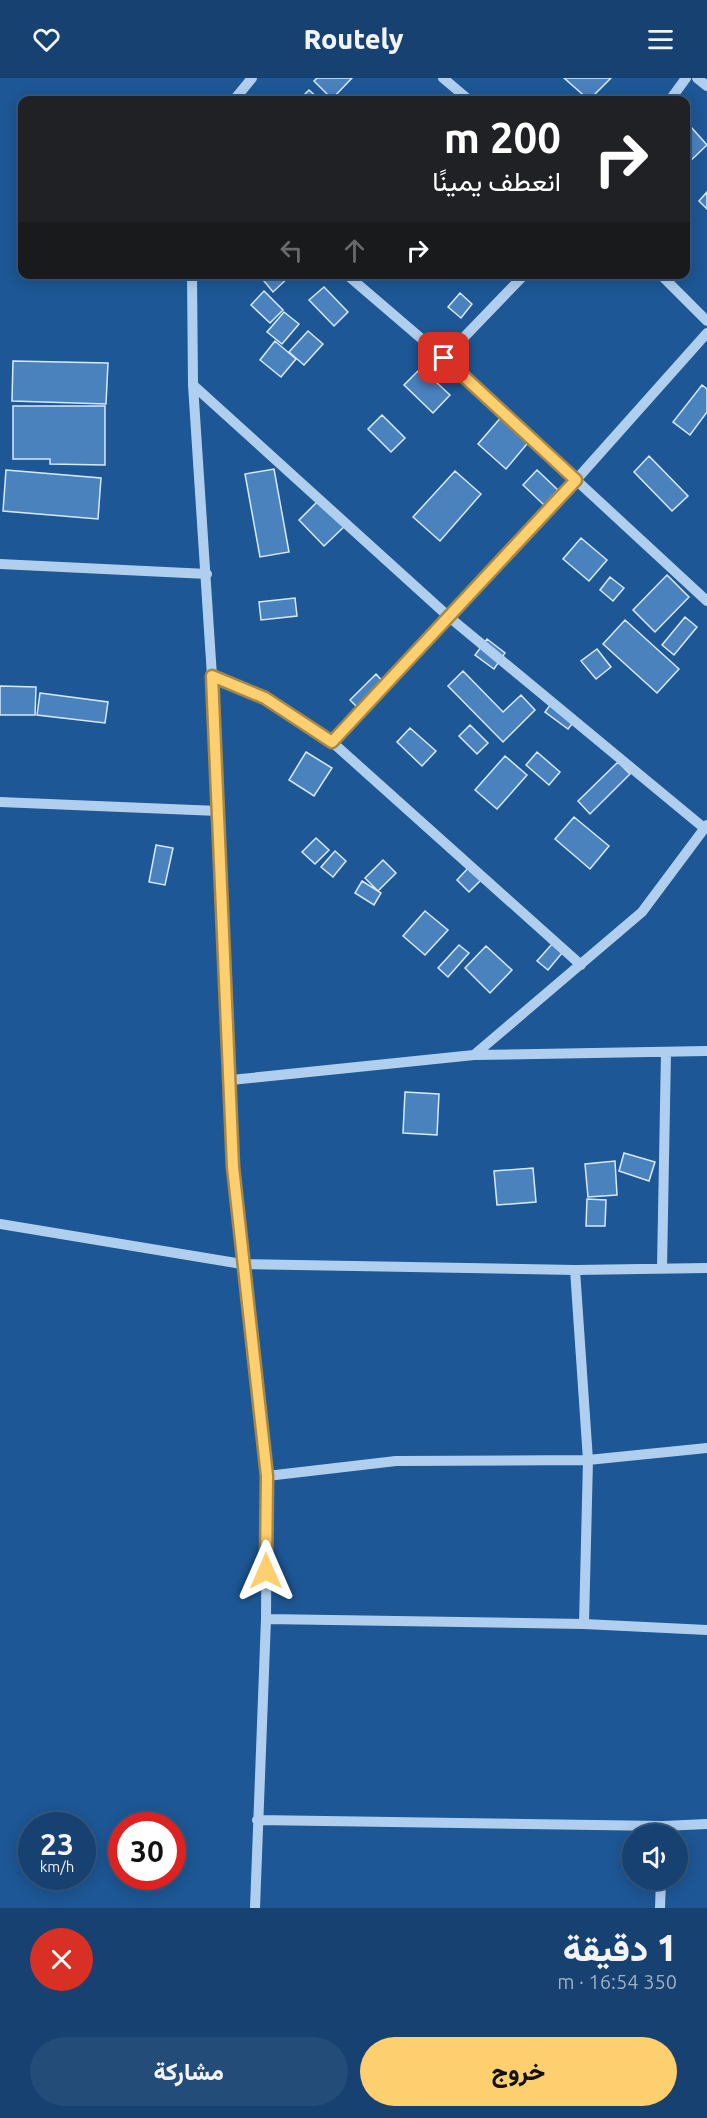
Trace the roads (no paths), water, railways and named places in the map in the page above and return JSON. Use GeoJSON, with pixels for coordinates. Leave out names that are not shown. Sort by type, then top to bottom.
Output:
{"type":"FeatureCollection","features":[{"type":"Feature","properties":{"kind":"street"},"geometry":{"type":"LineString","coordinates":[[237,96],[252,78]]}},
{"type":"Feature","properties":{"kind":"street"},"geometry":{"type":"LineString","coordinates":[[443,78],[464,96]]}},
{"type":"Feature","properties":{"kind":"street"},"geometry":{"type":"LineString","coordinates":[[673,96],[686,78]]}},
{"type":"Feature","properties":{"kind":"street"},"geometry":{"type":"LineString","coordinates":[[697,78],[707,86]]}},
{"type":"Feature","properties":{"kind":"street"},"geometry":{"type":"LineString","coordinates":[[192,279],[193,385],[207,574],[231,1080],[233,1167],[267,1476],[266,1619],[255,1908]]}},
{"type":"Feature","properties":{"kind":"street"},"geometry":{"type":"LineString","coordinates":[[352,279],[444,358],[707,601]]}},
{"type":"Feature","properties":{"kind":"street"},"geometry":{"type":"LineString","coordinates":[[444,358],[520,279]]}},
{"type":"Feature","properties":{"kind":"street"},"geometry":{"type":"LineString","coordinates":[[665,279],[707,321]]}},
{"type":"Feature","properties":{"kind":"street"},"geometry":{"type":"LineString","coordinates":[[332,742],[576,480],[707,333]]}},
{"type":"Feature","properties":{"kind":"street"},"geometry":{"type":"LineString","coordinates":[[193,385],[449,617],[706,826],[642,912],[474,1055]]}},
{"type":"Feature","properties":{"kind":"street"},"geometry":{"type":"LineString","coordinates":[[0,564],[207,574]]}},
{"type":"Feature","properties":{"kind":"street"},"geometry":{"type":"LineString","coordinates":[[212,676],[265,698],[332,742],[581,965]]}},
{"type":"Feature","properties":{"kind":"street"},"geometry":{"type":"LineString","coordinates":[[0,802],[218,811]]}},
{"type":"Feature","properties":{"kind":"street"},"geometry":{"type":"LineString","coordinates":[[231,1080],[474,1055],[707,1051]]}},
{"type":"Feature","properties":{"kind":"street"},"geometry":{"type":"LineString","coordinates":[[662,1268],[666,1052]]}},
{"type":"Feature","properties":{"kind":"street"},"geometry":{"type":"LineString","coordinates":[[0,1224],[242,1264],[575,1270],[707,1268]]}},
{"type":"Feature","properties":{"kind":"street"},"geometry":{"type":"LineString","coordinates":[[575,1270],[588,1460],[584,1624]]}},
{"type":"Feature","properties":{"kind":"street"},"geometry":{"type":"LineString","coordinates":[[267,1476],[396,1461],[588,1460],[707,1448]]}},
{"type":"Feature","properties":{"kind":"street"},"geometry":{"type":"LineString","coordinates":[[266,1619],[584,1624],[707,1630]]}},
{"type":"Feature","properties":{"kind":"street"},"geometry":{"type":"LineString","coordinates":[[257,1820],[622,1830]]}},
{"type":"Feature","properties":{"kind":"street"},"geometry":{"type":"LineString","coordinates":[[688,1827],[707,1824]]}},
{"type":"Feature","properties":{"kind":"street"},"geometry":{"type":"LineString","coordinates":[[660,1908],[661,1890]]}}]}
